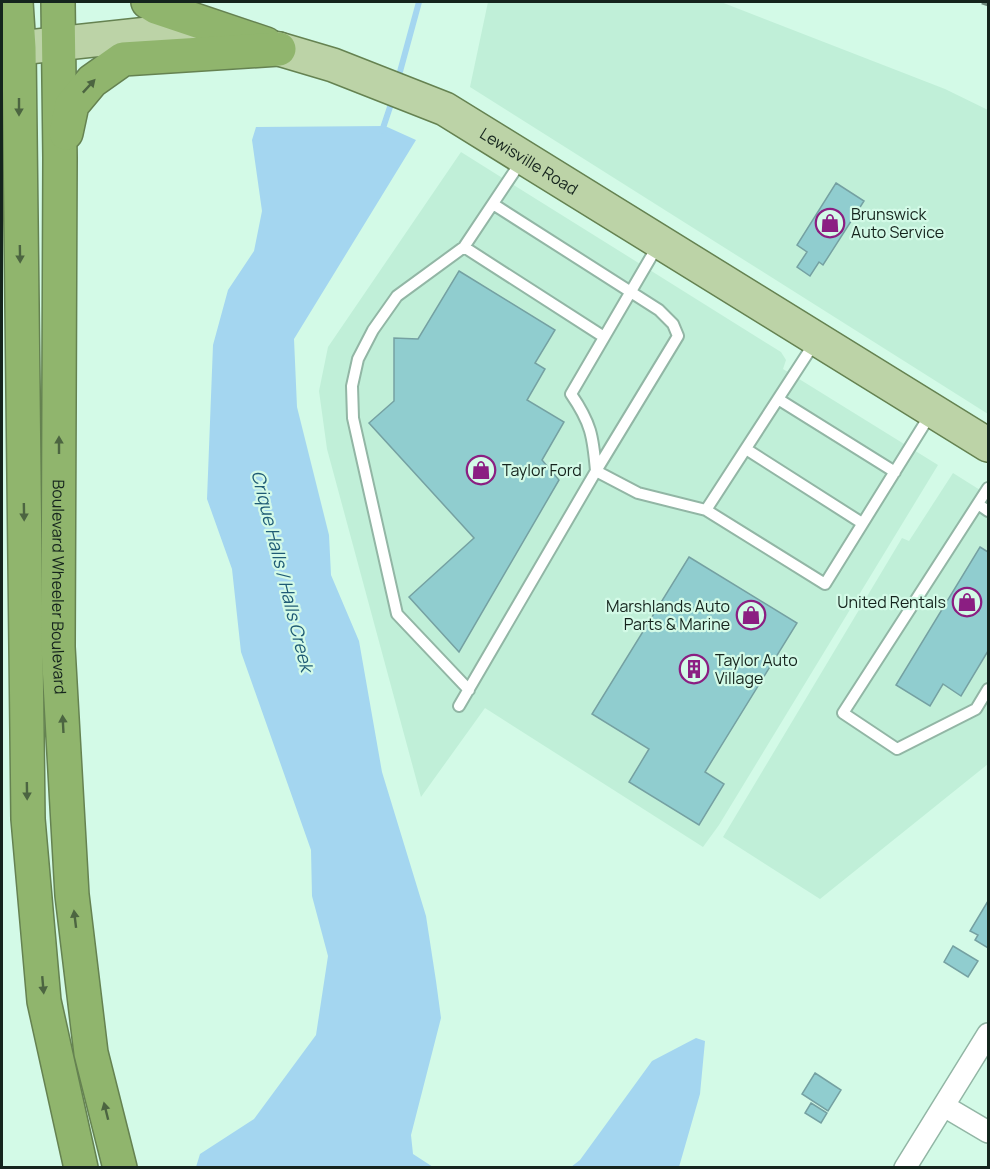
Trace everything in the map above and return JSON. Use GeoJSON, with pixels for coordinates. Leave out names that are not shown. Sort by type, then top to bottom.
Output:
{"type":"FeatureCollection","features":[{"type":"Feature","properties":{"kind":"highway"},"geometry":{"type":"LineString","coordinates":[[16,2],[19,48],[28,819],[44,1000],[81,1167]]}},
{"type":"Feature","properties":{"kind":"highway","name":"Boulevard Wheeler Boulevard"},"geometry":{"type":"LineString","coordinates":[[58,2],[60,158],[58,647],[72,895],[91,1053],[120,1167]]}},
{"type":"Feature","properties":{"kind":"highway"},"geometry":{"type":"LineString","coordinates":[[148,2],[156,7],[279,49]]}},
{"type":"Feature","properties":{"kind":"highway"},"geometry":{"type":"LineString","coordinates":[[60,158],[72,105],[92,81],[123,59],[279,49]]}},
{"type":"Feature","properties":{"kind":"highway"},"geometry":{"type":"LineString","coordinates":[[2,146],[20,196]]}},
{"type":"Feature","properties":{"kind":"main road","name":"Lewisville Road"},"geometry":{"type":"LineString","coordinates":[[19,48],[176,31],[279,49],[333,64],[445,109],[988,446]]}},
{"type":"Feature","properties":{"kind":"street"},"geometry":{"type":"LineString","coordinates":[[905,1167],[988,1034]]}},
{"type":"Feature","properties":{"kind":"street"},"geometry":{"type":"LineString","coordinates":[[944,1106],[988,1132]]}},
{"type":"Feature","properties":{"kind":"lane"},"geometry":{"type":"LineString","coordinates":[[469,690],[397,614],[353,418],[352,386],[358,359],[373,330],[397,296],[464,247],[523,158]]}},
{"type":"Feature","properties":{"kind":"lane"},"geometry":{"type":"LineString","coordinates":[[459,706],[596,471],[678,336],[673,324],[659,310],[493,204]]}},
{"type":"Feature","properties":{"kind":"lane"},"geometry":{"type":"LineString","coordinates":[[596,471],[594,438],[585,414],[571,394],[660,242]]}},
{"type":"Feature","properties":{"kind":"lane"},"geometry":{"type":"LineString","coordinates":[[464,247],[604,337]]}},
{"type":"Feature","properties":{"kind":"lane"},"geometry":{"type":"LineString","coordinates":[[706,510],[817,339]]}},
{"type":"Feature","properties":{"kind":"lane"},"geometry":{"type":"LineString","coordinates":[[778,399],[895,472]]}},
{"type":"Feature","properties":{"kind":"lane"},"geometry":{"type":"LineString","coordinates":[[596,471],[638,493],[706,510],[825,584],[933,411]]}},
{"type":"Feature","properties":{"kind":"lane"},"geometry":{"type":"LineString","coordinates":[[746,449],[862,523]]}},
{"type":"Feature","properties":{"kind":"lane"},"geometry":{"type":"LineString","coordinates":[[988,488],[843,712],[897,749],[976,709],[988,689]]}},
{"type":"Feature","properties":{"kind":"lane"},"geometry":{"type":"LineString","coordinates":[[978,504],[988,511]]}},
{"type":"Feature","properties":{"kind":"shaded area"},"geometry":{"type":"Polygon","coordinates":[[[488,2],[721,2],[945,89],[988,110],[988,414],[470,87],[488,2]]]}},
{"type":"Feature","properties":{"kind":"shaded area"},"geometry":{"type":"Polygon","coordinates":[[[461,152],[781,352],[786,360],[783,369],[938,465],[719,825],[703,847],[485,708],[421,797],[327,449],[319,391],[328,347],[461,152]]]}},
{"type":"Feature","properties":{"kind":"shaded area"},"geometry":{"type":"Polygon","coordinates":[[[953,473],[988,495],[988,764],[820,899],[723,837],[902,538],[909,541],[953,473]]]}},
{"type":"Feature","properties":{"kind":"water"},"geometry":{"type":"Polygon","coordinates":[[[385,126],[416,140],[294,339],[297,407],[329,535],[331,575],[359,641],[382,772],[426,916],[441,1018],[411,1135],[413,1154],[433,1167],[196,1167],[200,1154],[254,1119],[316,1035],[328,956],[312,896],[311,850],[241,652],[232,569],[207,499],[213,345],[228,290],[254,251],[262,211],[252,140],[256,127],[385,126]]]}},
{"type":"Feature","properties":{"kind":"water"},"geometry":{"type":"Polygon","coordinates":[[[696,1038],[705,1041],[700,1094],[679,1167],[571,1167],[580,1160],[652,1061],[696,1038]]]}},
{"type":"Feature","properties":{"kind":"building","name":"Brunswick Auto Service"},"geometry":{"type":"Polygon","coordinates":[[[836,183],[864,201],[823,265],[819,262],[810,276],[797,267],[807,252],[797,245],[836,183]]]}},
{"type":"Feature","properties":{"kind":"building","name":"Taylor Ford"},"geometry":{"type":"Polygon","coordinates":[[[459,271],[555,330],[535,363],[545,369],[527,400],[564,422],[542,460],[559,480],[459,652],[409,597],[474,538],[369,423],[394,401],[394,338],[418,339],[459,271]]]}},
{"type":"Feature","properties":{"kind":"building","name":"United Rentals"},"geometry":{"type":"Polygon","coordinates":[[[980,547],[988,552],[988,651],[961,696],[943,684],[930,706],[896,685],[980,547]]]}},
{"type":"Feature","properties":{"kind":"building","name":"Taylor Auto Village"},"geometry":{"type":"Polygon","coordinates":[[[689,557],[797,623],[705,772],[724,784],[699,825],[629,782],[649,749],[592,714],[689,557]]]}},
{"type":"Feature","properties":{"kind":"building"},"geometry":{"type":"Polygon","coordinates":[[[988,901],[988,948],[975,940],[978,935],[970,931],[988,901]]]}},
{"type":"Feature","properties":{"kind":"building"},"geometry":{"type":"Polygon","coordinates":[[[953,946],[978,961],[968,977],[944,962],[953,946]]]}},
{"type":"Feature","properties":{"kind":"building"},"geometry":{"type":"Polygon","coordinates":[[[815,1073],[841,1090],[828,1111],[802,1094],[815,1073]]]}},
{"type":"Feature","properties":{"kind":"building"},"geometry":{"type":"Polygon","coordinates":[[[811,1103],[827,1113],[821,1123],[805,1113],[811,1103]]]}},
{"type":"Feature","properties":{"kind":"waterway","name":"Crique Halls / Halls Creek"},"geometry":{"type":"LineString","coordinates":[[398,79],[419,2]]}},
{"type":"Feature","properties":{"kind":"waterway","name":"Crique Halls / Halls Creek"},"geometry":{"type":"LineString","coordinates":[[382,131],[393,98]]}},
{"type":"Feature","properties":{"kind":"railway"},"geometry":{"type":"LineString","coordinates":[[982,2],[988,4]]}},
{"type":"Feature","properties":{"kind":"place","name":"Brunswick Auto Service"},"geometry":{"type":"Point","coordinates":[830,223]}},
{"type":"Feature","properties":{"kind":"place","name":"Taylor Ford"},"geometry":{"type":"Point","coordinates":[481,470]}},
{"type":"Feature","properties":{"kind":"place","name":"United Rentals"},"geometry":{"type":"Point","coordinates":[967,602]}},
{"type":"Feature","properties":{"kind":"place","name":"Marshlands Auto Parts & Marine"},"geometry":{"type":"Point","coordinates":[751,615]}},
{"type":"Feature","properties":{"kind":"place","name":"Taylor Auto Village"},"geometry":{"type":"Point","coordinates":[694,669]}}]}
